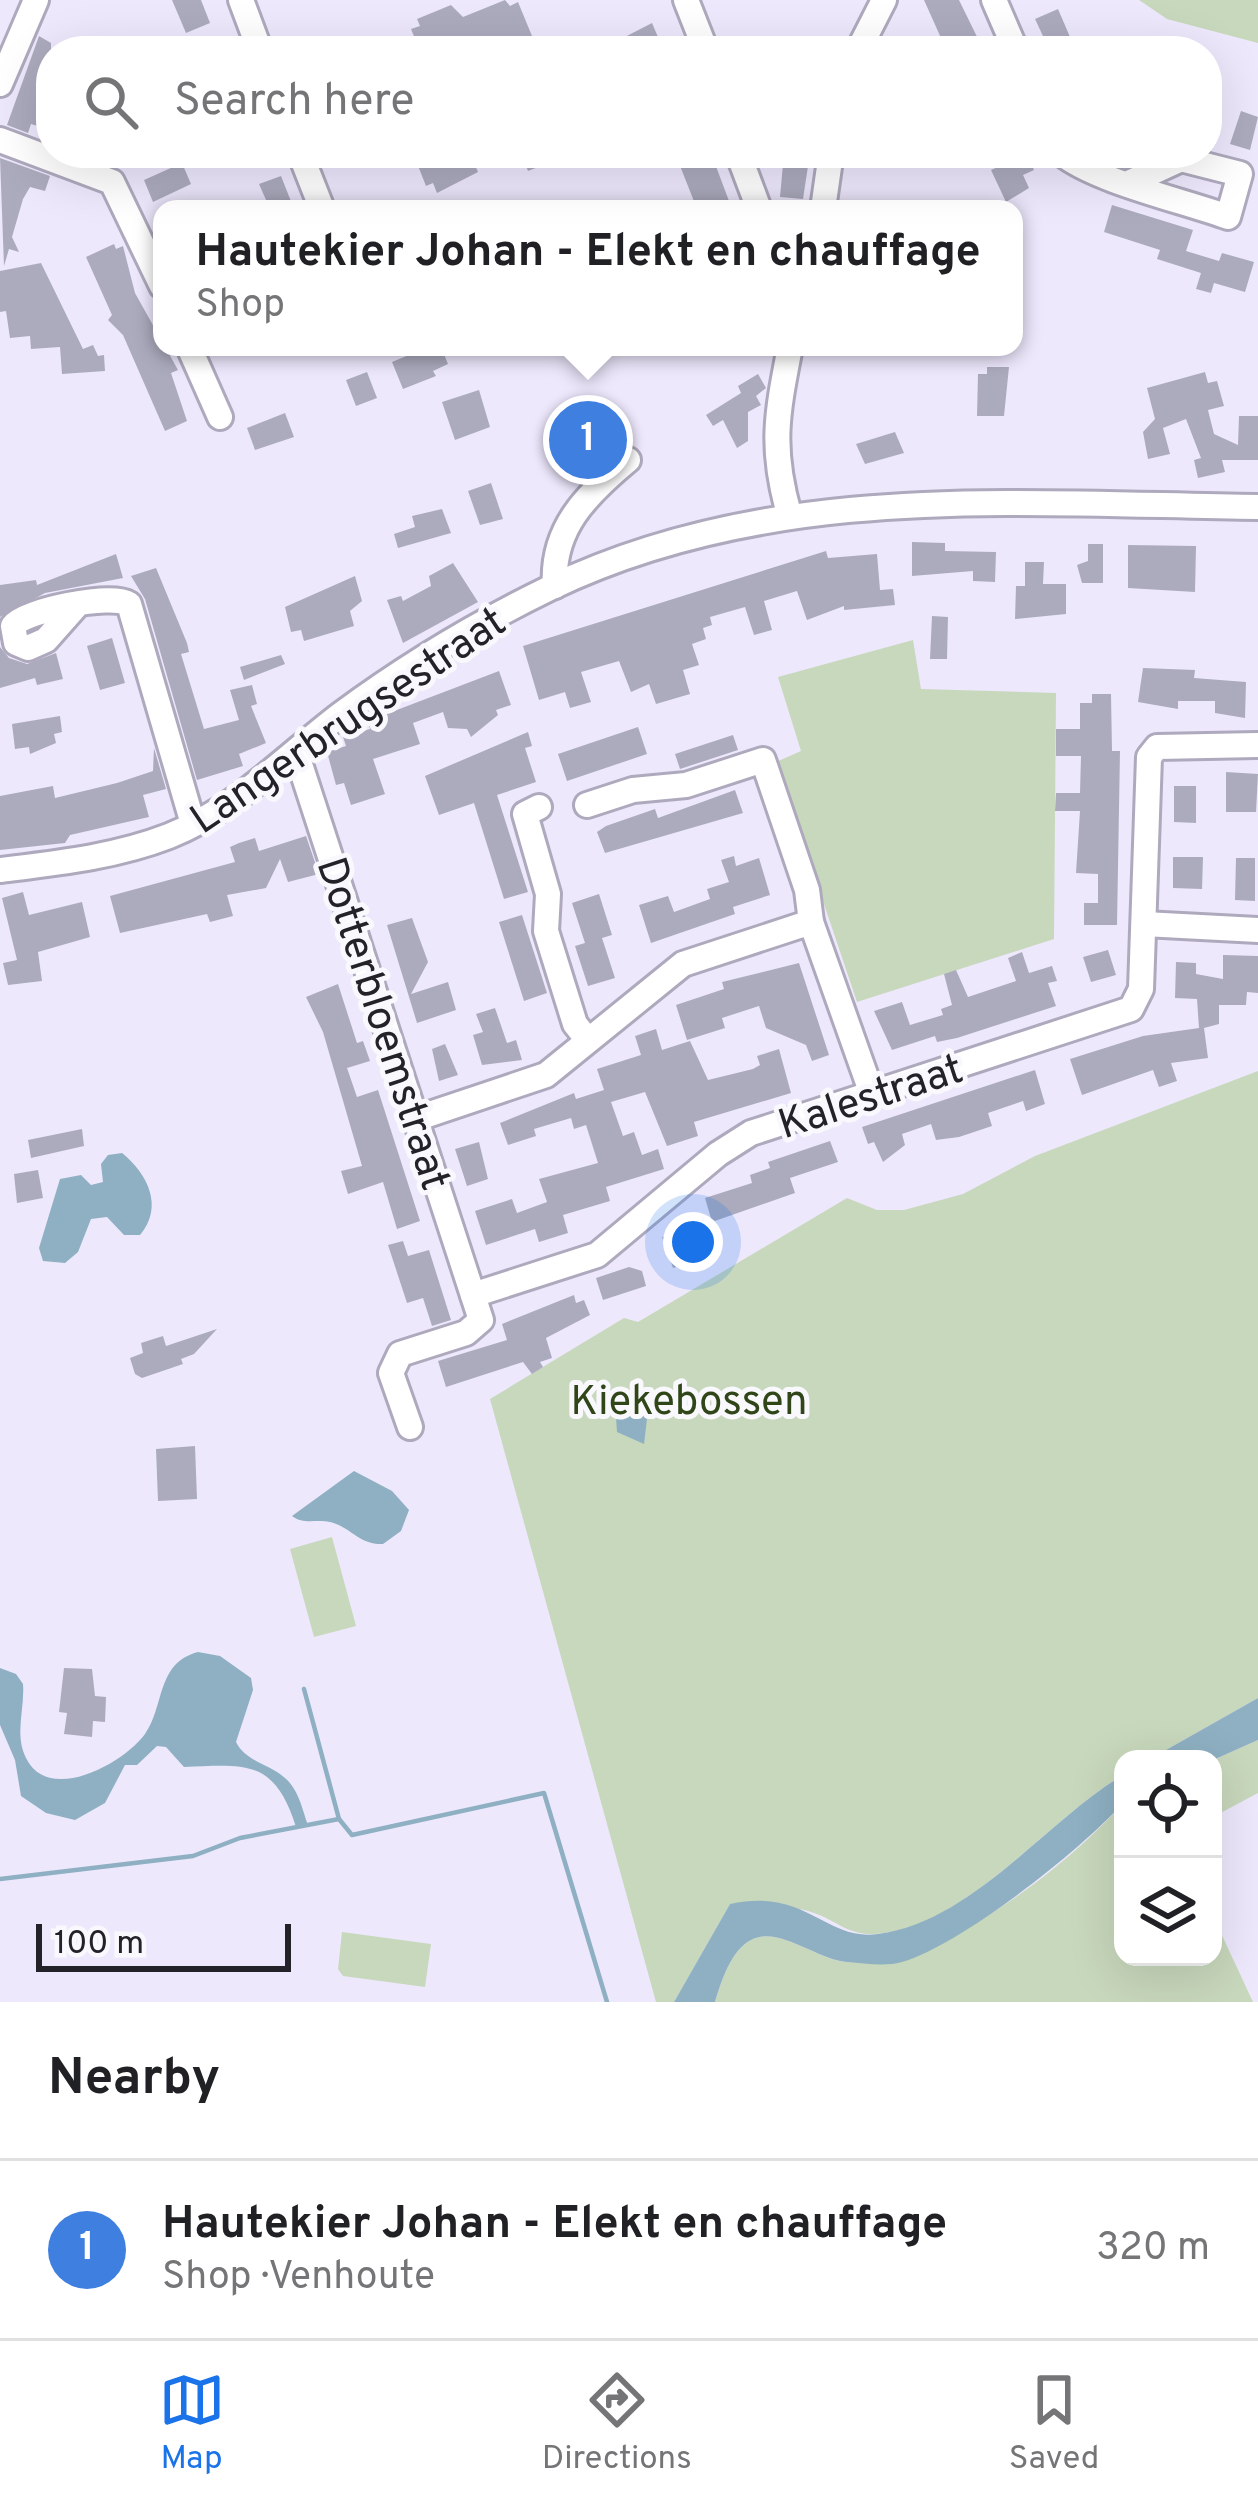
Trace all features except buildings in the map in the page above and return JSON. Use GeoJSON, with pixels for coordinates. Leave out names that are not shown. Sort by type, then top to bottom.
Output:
{"type":"FeatureCollection","features":[{"type":"Feature","properties":{"kind":"street"},"geometry":{"type":"LineString","coordinates":[[0,84],[11,24],[36,0]]}},
{"type":"Feature","properties":{"kind":"street"},"geometry":{"type":"LineString","coordinates":[[241,0],[254,36]]}},
{"type":"Feature","properties":{"kind":"street"},"geometry":{"type":"LineString","coordinates":[[686,0],[700,36]]}},
{"type":"Feature","properties":{"kind":"street"},"geometry":{"type":"LineString","coordinates":[[866,36],[884,0]]}},
{"type":"Feature","properties":{"kind":"street"},"geometry":{"type":"LineString","coordinates":[[994,0],[1010,36]]}},
{"type":"Feature","properties":{"kind":"street"},"geometry":{"type":"LineString","coordinates":[[0,140],[36,154]]}},
{"type":"Feature","properties":{"kind":"street"},"geometry":{"type":"LineString","coordinates":[[75,168],[112,182],[153,267]]}},
{"type":"Feature","properties":{"kind":"street"},"geometry":{"type":"LineString","coordinates":[[306,168],[318,200]]}},
{"type":"Feature","properties":{"kind":"street"},"geometry":{"type":"LineString","coordinates":[[744,168],[756,200]]}},
{"type":"Feature","properties":{"kind":"street"},"geometry":{"type":"LineString","coordinates":[[824,200],[829,168]]}},
{"type":"Feature","properties":{"kind":"street"},"geometry":{"type":"LineString","coordinates":[[1084,168],[1100,178],[1131,182]]}},
{"type":"Feature","properties":{"kind":"street"},"geometry":{"type":"LineString","coordinates":[[193,356],[220,417]]}},
{"type":"Feature","properties":{"kind":"street"},"geometry":{"type":"LineString","coordinates":[[788,356],[774,430],[774,462],[789,514]]}},
{"type":"Feature","properties":{"kind":"street"},"geometry":{"type":"LineString","coordinates":[[555,586],[554,557],[565,529],[584,501],[628,460]]}},
{"type":"Feature","properties":{"kind":"street","name":"Langerbrugsestraat"},"geometry":{"type":"LineString","coordinates":[[0,870],[102,856],[194,824],[446,642],[555,586],[663,546],[789,514],[886,503],[1258,507]]}},
{"type":"Feature","properties":{"kind":"street"},"geometry":{"type":"LineString","coordinates":[[77,605],[110,598],[129,604],[194,824]]}},
{"type":"Feature","properties":{"kind":"street","name":"Kalestraat"},"geometry":{"type":"LineString","coordinates":[[473,1295],[597,1255],[718,1154],[751,1133],[1131,1009],[1141,989],[1149,757],[1157,747],[1174,743],[1258,745]]}},
{"type":"Feature","properties":{"kind":"street","name":"Dotterbloemstraat"},"geometry":{"type":"LineString","coordinates":[[296,752],[473,1295]]}},
{"type":"Feature","properties":{"kind":"street"},"geometry":{"type":"LineString","coordinates":[[587,805],[633,790],[686,785],[763,760],[807,890],[811,922],[872,1094]]}},
{"type":"Feature","properties":{"kind":"street"},"geometry":{"type":"LineString","coordinates":[[539,807],[525,814],[548,894],[546,931],[575,1024],[587,1039]]}},
{"type":"Feature","properties":{"kind":"street"},"geometry":{"type":"LineString","coordinates":[[415,1119],[528,1083],[683,964],[811,922]]}},
{"type":"Feature","properties":{"kind":"street"},"geometry":{"type":"LineString","coordinates":[[1144,924],[1258,930]]}},
{"type":"Feature","properties":{"kind":"street"},"geometry":{"type":"LineString","coordinates":[[410,1427],[391,1372],[400,1354],[466,1333],[481,1320],[473,1295]]}},
{"type":"Feature","properties":{"kind":"green space"},"geometry":{"type":"Polygon","coordinates":[[[1139,0],[1258,0],[1258,43],[1167,19],[1139,0]]]}},
{"type":"Feature","properties":{"kind":"green space"},"geometry":{"type":"Polygon","coordinates":[[[913,640],[921,689],[1056,693],[1054,939],[857,1002],[776,762],[801,751],[778,677],[913,640]]]}},
{"type":"Feature","properties":{"kind":"green space","name":"Kiekebossen"},"geometry":{"type":"Polygon","coordinates":[[[1258,1071],[1258,1698],[1166,1750],[1114,1750],[1114,1781],[973,1893],[908,1927],[865,1934],[805,1910],[730,1904],[674,2002],[656,2002],[490,1399],[624,1318],[638,1322],[847,1198],[877,1210],[904,1210],[963,1194],[1035,1156],[1258,1071]]]}},
{"type":"Feature","properties":{"kind":"green space"},"geometry":{"type":"Polygon","coordinates":[[[332,1537],[356,1626],[314,1637],[290,1549],[332,1537]]]}},
{"type":"Feature","properties":{"kind":"green space"},"geometry":{"type":"Polygon","coordinates":[[[1258,1740],[1258,1793],[1222,1812],[1222,1756],[1258,1740]]]}},
{"type":"Feature","properties":{"kind":"green space"},"geometry":{"type":"Polygon","coordinates":[[[1114,1812],[1114,1966],[1222,1966],[1222,1935],[1253,2002],[715,2002],[728,1967],[751,1940],[786,1940],[846,1962],[882,1960],[919,1949],[996,1910],[1114,1812]]]}},
{"type":"Feature","properties":{"kind":"green space"},"geometry":{"type":"Polygon","coordinates":[[[342,1932],[431,1944],[425,1987],[343,1976],[338,1969],[342,1932]]]}},
{"type":"Feature","properties":{"kind":"water"},"geometry":{"type":"Polygon","coordinates":[[[122,1153],[150,1191],[151,1213],[140,1235],[124,1235],[107,1217],[91,1219],[78,1252],[65,1263],[43,1261],[39,1248],[60,1179],[81,1175],[91,1185],[103,1182],[101,1164],[108,1155],[122,1153]]]}},
{"type":"Feature","properties":{"kind":"water"},"geometry":{"type":"Polygon","coordinates":[[[626,1401],[647,1419],[644,1444],[617,1432],[615,1403],[626,1401]]]}},
{"type":"Feature","properties":{"kind":"water"},"geometry":{"type":"Polygon","coordinates":[[[354,1471],[392,1491],[409,1510],[401,1531],[383,1544],[368,1542],[330,1522],[292,1516],[354,1471]]]}},
{"type":"Feature","properties":{"kind":"water"},"geometry":{"type":"Polygon","coordinates":[[[198,1652],[220,1656],[251,1678],[253,1690],[236,1742],[290,1783],[308,1825],[296,1827],[278,1789],[256,1771],[184,1767],[166,1747],[157,1746],[137,1765],[125,1765],[105,1803],[75,1820],[46,1813],[21,1796],[15,1760],[0,1725],[0,1668],[16,1674],[23,1684],[20,1731],[26,1758],[37,1772],[68,1779],[104,1767],[135,1745],[151,1723],[168,1675],[184,1658],[198,1652]]]}},
{"type":"Feature","properties":{"kind":"water"},"geometry":{"type":"Polygon","coordinates":[[[1258,1698],[1258,1740],[1222,1756],[1222,1750],[1166,1750],[1258,1698]]]}},
{"type":"Feature","properties":{"kind":"water"},"geometry":{"type":"Polygon","coordinates":[[[1114,1781],[1114,1812],[1079,1846],[1019,1894],[927,1952],[895,1963],[847,1962],[786,1940],[762,1937],[738,1951],[715,2002],[674,2002],[730,1904],[778,1902],[859,1934],[912,1926],[977,1890],[1114,1781]]]}},
{"type":"Feature","properties":{"kind":"waterway"},"geometry":{"type":"LineString","coordinates":[[304,1689],[339,1819],[352,1835],[544,1793],[607,2002]]}},
{"type":"Feature","properties":{"kind":"waterway"},"geometry":{"type":"LineString","coordinates":[[0,1879],[193,1856],[240,1838],[339,1819]]}},
{"type":"Feature","properties":{"kind":"place","name":"Hautekier Johan - Elekt en chauffage"},"geometry":{"type":"Point","coordinates":[588,440]}}]}
